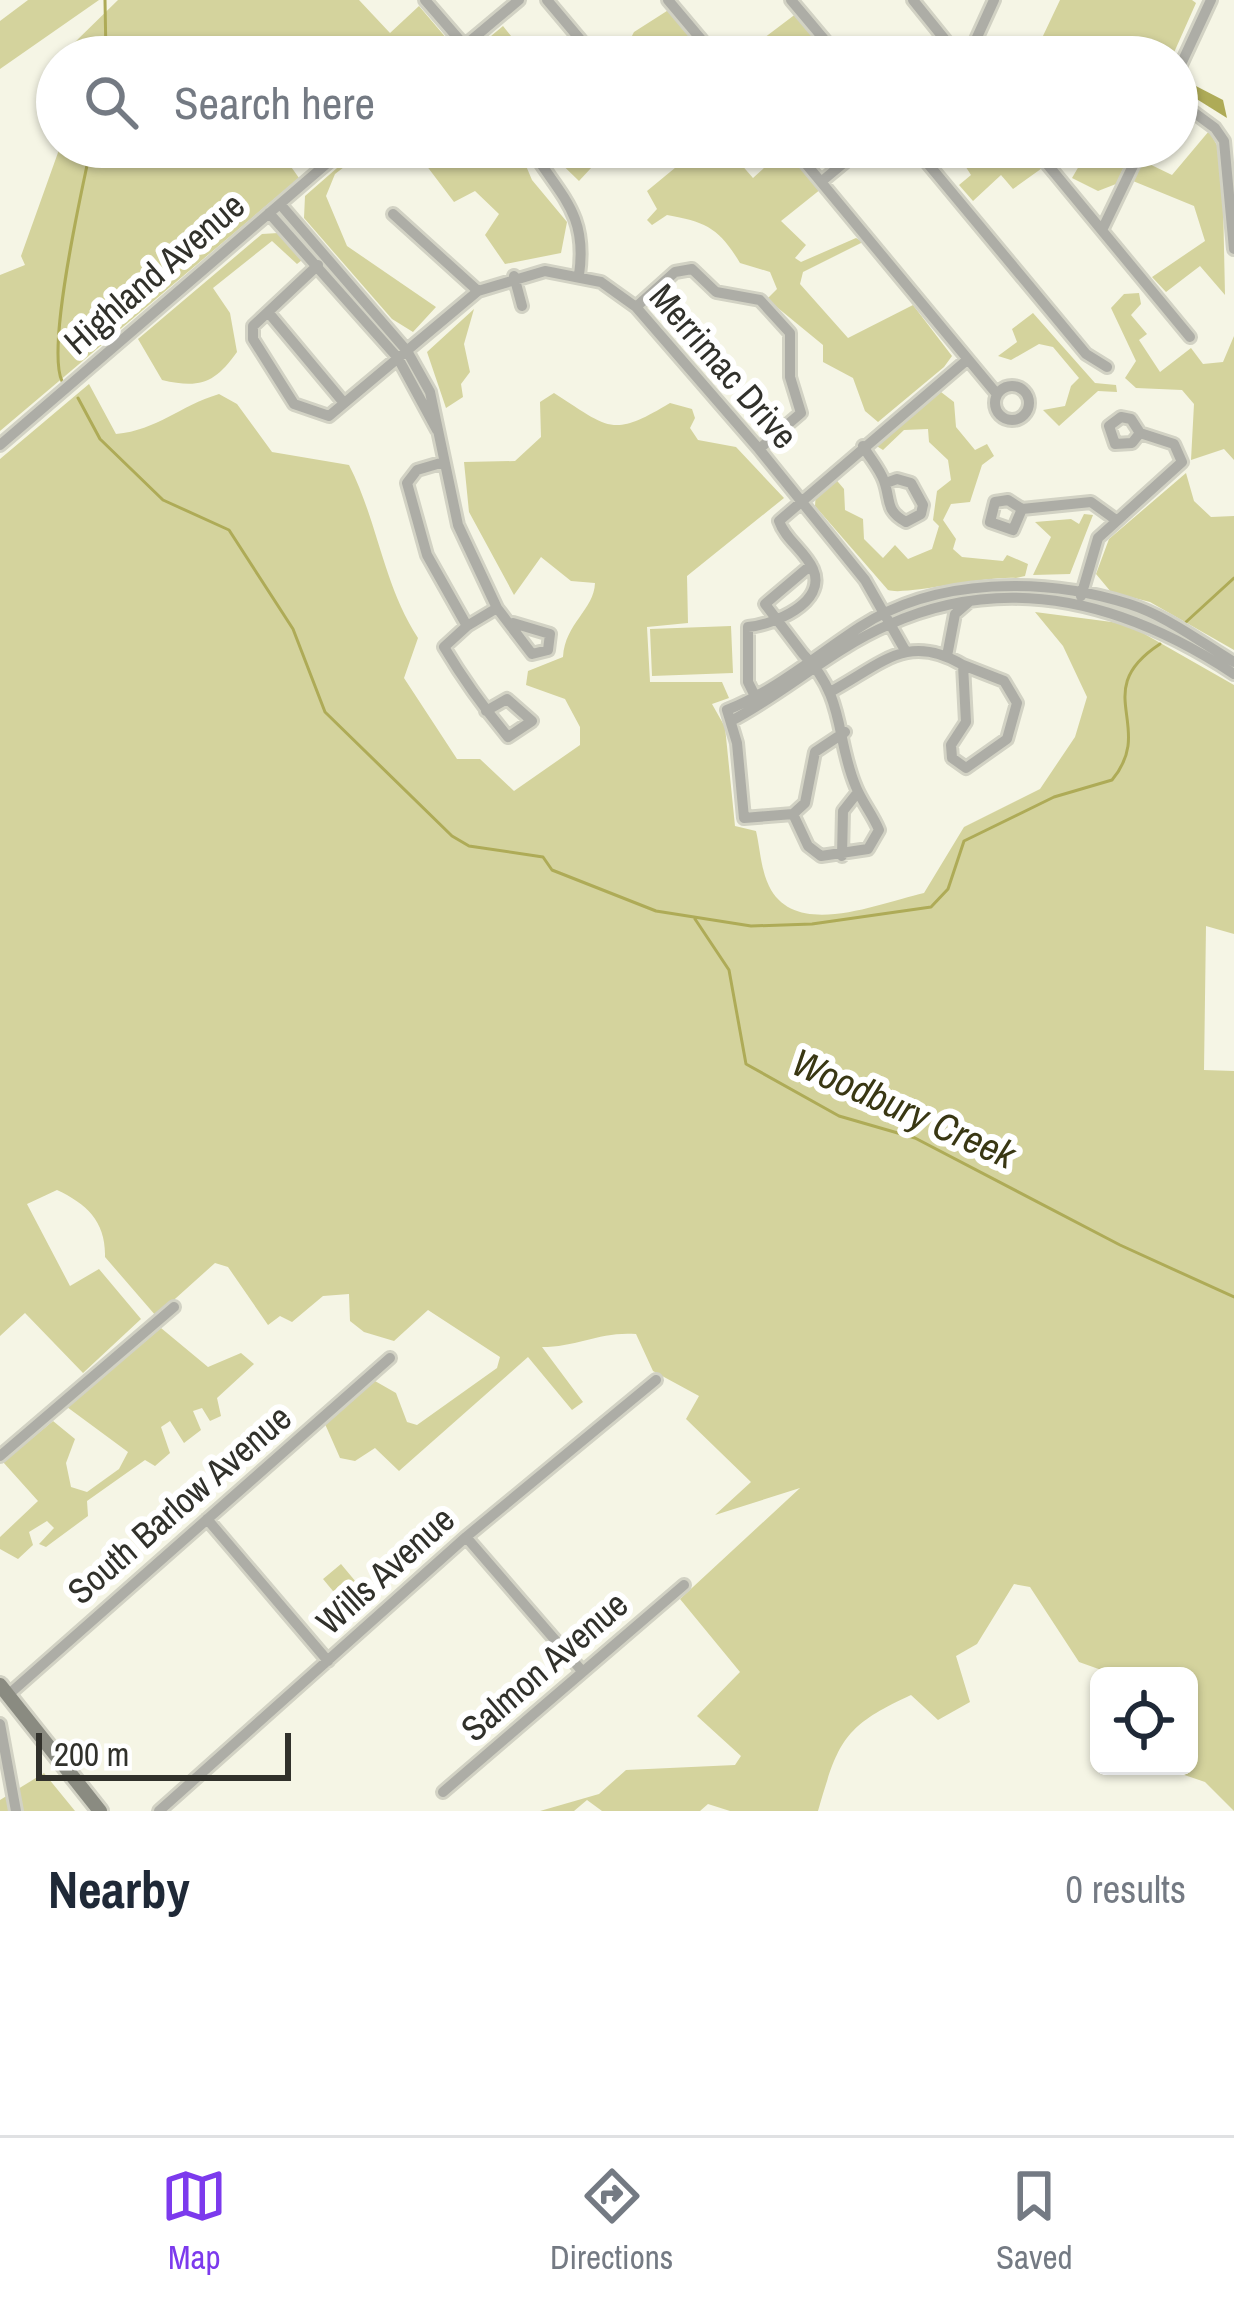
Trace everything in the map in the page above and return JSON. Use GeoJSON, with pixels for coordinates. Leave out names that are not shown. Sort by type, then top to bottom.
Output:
{"type":"FeatureCollection","features":[{"type":"Feature","properties":{"kind":"street"},"geometry":{"type":"LineString","coordinates":[[424,0],[456,36]]}},
{"type":"Feature","properties":{"kind":"street"},"geometry":{"type":"LineString","coordinates":[[475,36],[519,0]]}},
{"type":"Feature","properties":{"kind":"street"},"geometry":{"type":"LineString","coordinates":[[547,0],[577,36]]}},
{"type":"Feature","properties":{"kind":"street"},"geometry":{"type":"LineString","coordinates":[[668,0],[698,36]]}},
{"type":"Feature","properties":{"kind":"street"},"geometry":{"type":"LineString","coordinates":[[791,0],[821,36]]}},
{"type":"Feature","properties":{"kind":"street"},"geometry":{"type":"LineString","coordinates":[[913,0],[945,36]]}},
{"type":"Feature","properties":{"kind":"street"},"geometry":{"type":"LineString","coordinates":[[974,36],[994,0]]}},
{"type":"Feature","properties":{"kind":"street"},"geometry":{"type":"LineString","coordinates":[[1194,36],[1211,0]]}},
{"type":"Feature","properties":{"kind":"street"},"geometry":{"type":"LineString","coordinates":[[1198,115],[1224,141],[1233,248]]}},
{"type":"Feature","properties":{"kind":"street","name":"Highland Avenue"},"geometry":{"type":"LineString","coordinates":[[0,445],[322,168]]}},
{"type":"Feature","properties":{"kind":"street"},"geometry":{"type":"LineString","coordinates":[[545,168],[577,214],[583,246],[579,275]]}},
{"type":"Feature","properties":{"kind":"street"},"geometry":{"type":"LineString","coordinates":[[810,168],[996,393]]}},
{"type":"Feature","properties":{"kind":"street"},"geometry":{"type":"LineString","coordinates":[[822,182],[838,168]]}},
{"type":"Feature","properties":{"kind":"street"},"geometry":{"type":"LineString","coordinates":[[931,168],[1086,354],[1107,368]]}},
{"type":"Feature","properties":{"kind":"street"},"geometry":{"type":"LineString","coordinates":[[1051,168],[1190,338]]}},
{"type":"Feature","properties":{"kind":"street"},"geometry":{"type":"LineString","coordinates":[[1103,228],[1132,168]]}},
{"type":"Feature","properties":{"kind":"street"},"geometry":{"type":"LineString","coordinates":[[280,204],[430,392],[458,525],[497,608],[513,623]]}},
{"type":"Feature","properties":{"kind":"street"},"geometry":{"type":"LineString","coordinates":[[269,213],[402,355]]}},
{"type":"Feature","properties":{"kind":"street"},"geometry":{"type":"LineString","coordinates":[[393,214],[478,291]]}},
{"type":"Feature","properties":{"kind":"street"},"geometry":{"type":"LineString","coordinates":[[268,312],[344,403],[329,416],[295,404],[253,340],[253,326],[268,312],[318,266]]}},
{"type":"Feature","properties":{"kind":"street"},"geometry":{"type":"LineString","coordinates":[[635,307],[675,272],[692,268],[716,292],[760,300],[790,333],[790,376],[801,413],[759,449]]}},
{"type":"Feature","properties":{"kind":"street","name":"Merrimac Drive"},"geometry":{"type":"LineString","coordinates":[[344,403],[478,291],[514,276],[545,271],[579,275],[618,292],[800,500],[888,618],[906,652]]}},
{"type":"Feature","properties":{"kind":"street"},"geometry":{"type":"LineString","coordinates":[[514,276],[522,306]]}},
{"type":"Feature","properties":{"kind":"street"},"geometry":{"type":"LineString","coordinates":[[755,697],[748,682],[748,627],[778,622],[812,591],[811,565],[779,523],[800,500],[967,360]]}},
{"type":"Feature","properties":{"kind":"street"},"geometry":{"type":"LineString","coordinates":[[1080,599],[1089,557],[1116,520],[1182,462],[1174,444],[1140,433]]}},
{"type":"Feature","properties":{"kind":"street"},"geometry":{"type":"LineString","coordinates":[[863,446],[886,483]]}},
{"type":"Feature","properties":{"kind":"street"},"geometry":{"type":"LineString","coordinates":[[444,462],[417,470],[407,483],[427,555],[467,626]]}},
{"type":"Feature","properties":{"kind":"street"},"geometry":{"type":"LineString","coordinates":[[1022,509],[1090,502],[1116,520]]}},
{"type":"Feature","properties":{"kind":"street"},"geometry":{"type":"LineString","coordinates":[[793,814],[814,852],[842,856],[876,842],[877,824],[857,792],[845,733],[830,692],[765,604],[811,565]]}},
{"type":"Feature","properties":{"kind":"street"},"geometry":{"type":"LineString","coordinates":[[729,715],[888,618],[968,589],[1024,587],[1146,611],[1234,662]]}},
{"type":"Feature","properties":{"kind":"street"},"geometry":{"type":"LineString","coordinates":[[888,618],[971,601],[1080,599],[1145,622],[1234,674]]}},
{"type":"Feature","properties":{"kind":"street"},"geometry":{"type":"LineString","coordinates":[[947,656],[955,614],[971,601]]}},
{"type":"Feature","properties":{"kind":"street"},"geometry":{"type":"LineString","coordinates":[[486,711],[444,647],[497,608]]}},
{"type":"Feature","properties":{"kind":"street"},"geometry":{"type":"LineString","coordinates":[[830,692],[919,647],[1004,681],[1017,703],[1007,739],[966,768],[952,758],[951,745],[965,722],[963,665]]}},
{"type":"Feature","properties":{"kind":"street"},"geometry":{"type":"LineString","coordinates":[[729,715],[813,664]]}},
{"type":"Feature","properties":{"kind":"street"},"geometry":{"type":"LineString","coordinates":[[729,715],[744,818],[793,814],[805,803],[815,752],[845,733]]}},
{"type":"Feature","properties":{"kind":"street"},"geometry":{"type":"LineString","coordinates":[[842,856],[843,811],[857,792]]}},
{"type":"Feature","properties":{"kind":"street"},"geometry":{"type":"LineString","coordinates":[[0,1456],[174,1307]]}},
{"type":"Feature","properties":{"kind":"street","name":"South Barlow Avenue"},"geometry":{"type":"LineString","coordinates":[[4,1690],[390,1358]]}},
{"type":"Feature","properties":{"kind":"street","name":"Wills Avenue"},"geometry":{"type":"LineString","coordinates":[[159,1811],[466,1538],[656,1380]]}},
{"type":"Feature","properties":{"kind":"street"},"geometry":{"type":"LineString","coordinates":[[207,1519],[328,1661]]}},
{"type":"Feature","properties":{"kind":"street"},"geometry":{"type":"LineString","coordinates":[[466,1538],[582,1671]]}},
{"type":"Feature","properties":{"kind":"street","name":"Salmon Avenue"},"geometry":{"type":"LineString","coordinates":[[443,1792],[684,1585]]}},
{"type":"Feature","properties":{"kind":"street"},"geometry":{"type":"LineString","coordinates":[[4,1690],[100,1811]]}},
{"type":"Feature","properties":{"kind":"street"},"geometry":{"type":"LineString","coordinates":[[16,1811],[0,1720],[17,1712]]}},
{"type":"Feature","properties":{"kind":"shaded area"},"geometry":{"type":"Polygon","coordinates":[[[28,0],[99,0],[47,36],[36,36],[36,44],[0,69],[0,21],[28,0]]]}},
{"type":"Feature","properties":{"kind":"shaded area"},"geometry":{"type":"Polygon","coordinates":[[[118,0],[359,0],[390,33],[419,6],[444,36],[81,36],[118,0]]]}},
{"type":"Feature","properties":{"kind":"shaded area"},"geometry":{"type":"Polygon","coordinates":[[[1060,0],[1196,3],[1181,36],[1043,36],[1060,0]]]}},
{"type":"Feature","properties":{"kind":"shaded area"},"geometry":{"type":"Polygon","coordinates":[[[670,9],[692,36],[632,36],[670,9]]]}},
{"type":"Feature","properties":{"kind":"shaded area"},"geometry":{"type":"Polygon","coordinates":[[[797,13],[815,36],[767,36],[797,13]]]}},
{"type":"Feature","properties":{"kind":"shaded area"},"geometry":{"type":"Polygon","coordinates":[[[503,26],[511,36],[491,36],[503,26]]]}},
{"type":"Feature","properties":{"kind":"shaded area"},"geometry":{"type":"Polygon","coordinates":[[[1198,87],[1223,100],[1227,118],[1198,100],[1198,87]]]}},
{"type":"Feature","properties":{"kind":"shaded area"},"geometry":{"type":"Polygon","coordinates":[[[1209,131],[1222,154],[1225,295],[1200,266],[1166,292],[1152,277],[1205,241],[1194,206],[1133,181],[1138,168],[1158,168],[1172,175],[1178,168],[1198,168],[1198,144],[1209,131]]]}},
{"type":"Feature","properties":{"kind":"shaded area"},"geometry":{"type":"Polygon","coordinates":[[[52,168],[292,168],[299,178],[0,431],[0,275],[25,265],[21,256],[52,168]]]}},
{"type":"Feature","properties":{"kind":"shaded area"},"geometry":{"type":"Polygon","coordinates":[[[343,168],[326,196],[347,246],[436,307],[413,332],[392,319],[304,218],[305,196],[343,168]]]}},
{"type":"Feature","properties":{"kind":"shaded area"},"geometry":{"type":"Polygon","coordinates":[[[428,168],[527,168],[567,222],[561,253],[505,264],[485,235],[499,214],[475,191],[454,202],[428,168]]]}},
{"type":"Feature","properties":{"kind":"shaded area"},"geometry":{"type":"Polygon","coordinates":[[[566,168],[591,168],[579,181],[566,168]]]}},
{"type":"Feature","properties":{"kind":"shaded area"},"geometry":{"type":"Polygon","coordinates":[[[675,168],[744,168],[753,178],[764,168],[803,168],[821,189],[781,221],[806,245],[795,258],[801,262],[856,238],[863,242],[803,272],[800,284],[848,338],[913,305],[952,356],[878,422],[865,411],[853,378],[823,362],[823,345],[767,299],[777,289],[770,272],[740,263],[718,234],[702,224],[667,215],[652,225],[647,220],[657,209],[647,191],[675,168]]]}},
{"type":"Feature","properties":{"kind":"shaded area"},"geometry":{"type":"Polygon","coordinates":[[[967,168],[1042,168],[1013,189],[1001,175],[973,201],[959,185],[971,175],[967,168]]]}},
{"type":"Feature","properties":{"kind":"shaded area"},"geometry":{"type":"Polygon","coordinates":[[[1078,168],[1123,168],[1116,184],[1098,191],[1072,178],[1078,168]]]}},
{"type":"Feature","properties":{"kind":"shaded area"},"geometry":{"type":"Polygon","coordinates":[[[278,233],[302,260],[297,264],[272,241],[213,288],[230,313],[237,352],[206,381],[162,380],[138,339],[262,234],[278,233]]]}},
{"type":"Feature","properties":{"kind":"shaded area"},"geometry":{"type":"Polygon","coordinates":[[[1139,293],[1141,304],[1131,315],[1147,334],[1139,340],[1160,372],[1191,348],[1203,364],[1223,362],[1234,336],[1234,460],[1224,449],[1191,460],[1194,404],[1182,390],[1136,388],[1125,378],[1136,361],[1111,308],[1124,294],[1139,293]]]}},
{"type":"Feature","properties":{"kind":"shaded area"},"geometry":{"type":"Polygon","coordinates":[[[474,309],[464,344],[470,372],[461,384],[463,397],[446,408],[427,352],[474,309]]]}},
{"type":"Feature","properties":{"kind":"shaded area"},"geometry":{"type":"Polygon","coordinates":[[[1033,313],[1095,383],[1116,385],[1117,392],[1098,391],[1059,426],[1043,410],[1065,406],[1079,378],[1053,347],[1039,344],[1011,360],[998,356],[1017,342],[1012,329],[1033,313]]]}},
{"type":"Feature","properties":{"kind":"shaded area"},"geometry":{"type":"Polygon","coordinates":[[[89,384],[116,434],[144,428],[219,394],[237,404],[272,452],[349,465],[397,596],[418,638],[404,678],[457,759],[480,759],[514,791],[580,745],[580,727],[565,699],[526,685],[528,671],[563,657],[595,583],[571,581],[541,557],[514,595],[469,512],[464,462],[515,461],[541,437],[540,402],[554,393],[611,425],[635,421],[670,403],[692,409],[695,418],[690,428],[698,440],[736,447],[784,498],[687,576],[688,623],[647,627],[650,682],[722,682],[729,698],[712,704],[725,727],[735,826],[756,831],[769,886],[781,902],[818,915],[924,893],[964,827],[1040,789],[1075,737],[1087,697],[1063,646],[1035,612],[1127,624],[1234,685],[1234,934],[1206,926],[1204,1070],[1234,1071],[1234,1811],[1205,1782],[1184,1775],[1198,1775],[1198,1667],[1093,1667],[1079,1662],[1030,1587],[1014,1584],[977,1644],[956,1656],[970,1702],[938,1720],[911,1695],[871,1716],[838,1752],[818,1811],[730,1811],[708,1804],[700,1811],[602,1811],[587,1800],[574,1811],[540,1811],[599,1794],[626,1770],[735,1765],[741,1756],[697,1716],[740,1672],[680,1599],[800,1488],[715,1515],[751,1482],[686,1419],[699,1396],[653,1371],[636,1334],[542,1347],[583,1402],[572,1410],[528,1357],[399,1471],[375,1448],[355,1461],[340,1458],[325,1424],[375,1381],[396,1393],[407,1422],[417,1425],[497,1368],[500,1357],[428,1310],[394,1341],[364,1332],[350,1321],[349,1294],[323,1296],[292,1322],[280,1316],[268,1325],[228,1267],[215,1263],[156,1316],[105,1257],[93,1216],[57,1190],[27,1204],[70,1286],[99,1269],[141,1319],[83,1373],[25,1313],[0,1336],[0,459],[89,384]]]}},
{"type":"Feature","properties":{"kind":"shaded area"},"geometry":{"type":"Polygon","coordinates":[[[941,392],[954,402],[956,427],[975,450],[987,444],[994,456],[982,465],[970,502],[951,504],[943,520],[956,539],[953,549],[962,557],[1003,561],[1007,555],[1028,564],[1025,576],[888,590],[815,506],[816,491],[833,476],[844,489],[845,510],[863,519],[864,539],[883,558],[895,545],[908,559],[932,549],[939,526],[933,520],[937,491],[951,480],[948,460],[929,442],[928,429],[904,430],[883,450],[875,445],[941,392]]]}},
{"type":"Feature","properties":{"kind":"shaded area"},"geometry":{"type":"Polygon","coordinates":[[[1186,473],[1194,501],[1211,517],[1234,516],[1234,650],[1150,602],[1111,592],[1096,574],[1109,539],[1186,473]]]}},
{"type":"Feature","properties":{"kind":"shaded area"},"geometry":{"type":"Polygon","coordinates":[[[1084,514],[1093,515],[1070,574],[1033,575],[1051,537],[1035,522],[1071,519],[1079,524],[1084,514]]]}},
{"type":"Feature","properties":{"kind":"shaded area"},"geometry":{"type":"Polygon","coordinates":[[[731,626],[733,673],[652,676],[650,629],[731,626]]]}},
{"type":"Feature","properties":{"kind":"shaded area"},"geometry":{"type":"Polygon","coordinates":[[[161,1328],[208,1367],[241,1353],[254,1364],[217,1398],[221,1416],[210,1421],[202,1408],[193,1411],[201,1430],[184,1443],[170,1421],[161,1427],[170,1453],[155,1466],[145,1460],[87,1501],[88,1516],[46,1547],[39,1544],[54,1528],[47,1521],[29,1532],[33,1545],[18,1559],[0,1549],[0,1537],[38,1501],[3,1462],[53,1421],[75,1439],[66,1463],[71,1487],[87,1492],[119,1469],[128,1452],[67,1407],[161,1328]]]}},
{"type":"Feature","properties":{"kind":"shaded area"},"geometry":{"type":"Polygon","coordinates":[[[341,1564],[371,1600],[352,1614],[323,1579],[341,1564]]]}},
{"type":"Feature","properties":{"kind":"shaded area"},"geometry":{"type":"Polygon","coordinates":[[[44,1773],[75,1811],[0,1811],[0,1800],[44,1773]]]}},
{"type":"Feature","properties":{"kind":"waterway","name":"Woodbury Creek"},"geometry":{"type":"LineString","coordinates":[[105,0],[106,36]]}},
{"type":"Feature","properties":{"kind":"waterway","name":"Woodbury Creek"},"geometry":{"type":"LineString","coordinates":[[62,381],[58,363],[62,304],[87,168]]}},
{"type":"Feature","properties":{"kind":"waterway","name":"Woodbury Creek"},"geometry":{"type":"LineString","coordinates":[[78,398],[100,439],[163,500],[229,530],[293,629],[325,712],[452,836],[469,846],[543,857],[552,870],[656,911],[751,926],[812,924],[931,907],[948,889],[964,841],[1054,797],[1112,780],[1128,743],[1128,677],[1160,644]]}},
{"type":"Feature","properties":{"kind":"waterway"},"geometry":{"type":"LineString","coordinates":[[1186,622],[1234,578]]}},
{"type":"Feature","properties":{"kind":"waterway","name":"Woodbury Creek"},"geometry":{"type":"LineString","coordinates":[[695,919],[729,970],[746,1064],[839,1116],[915,1138],[1120,1245],[1234,1297]]}}]}
